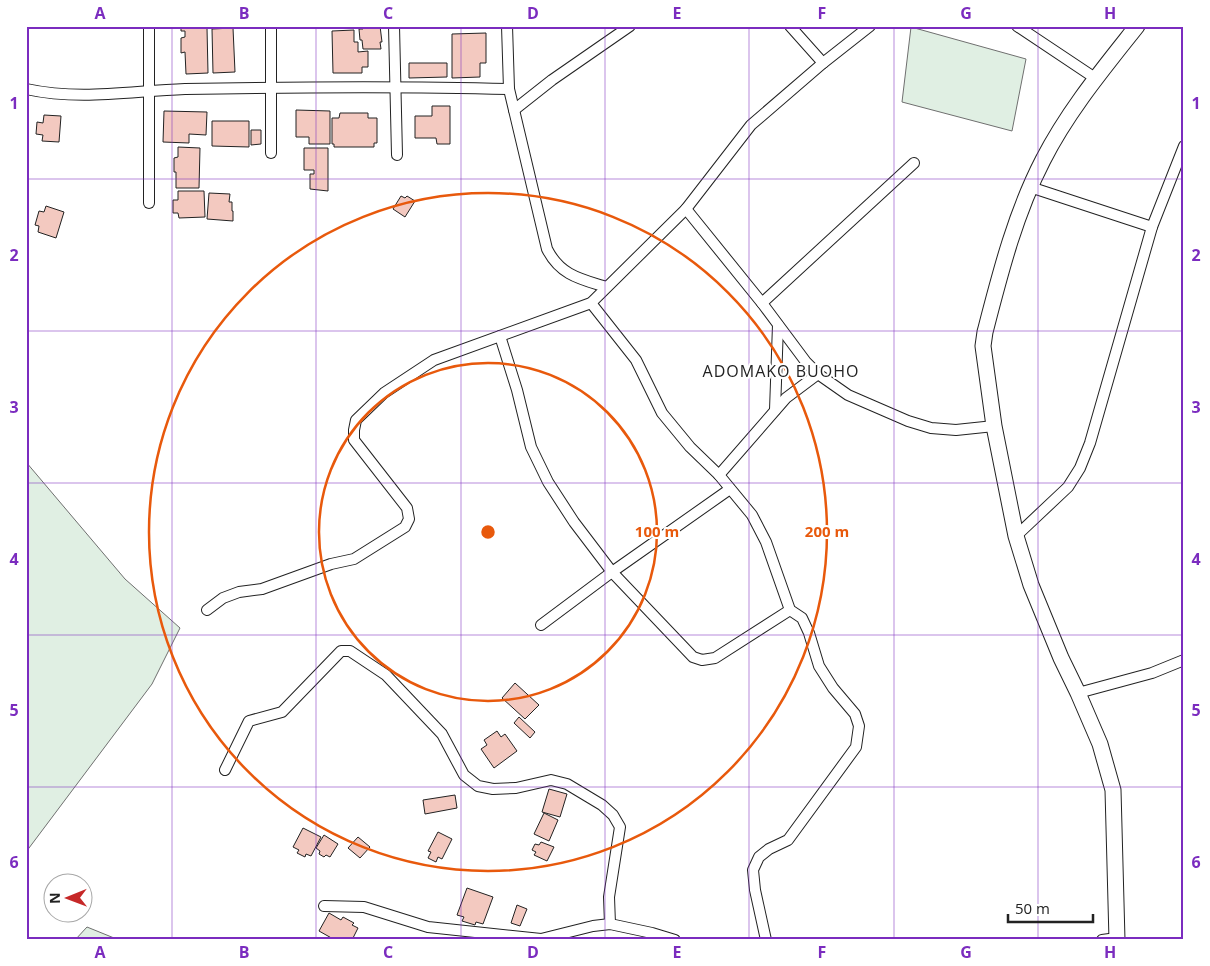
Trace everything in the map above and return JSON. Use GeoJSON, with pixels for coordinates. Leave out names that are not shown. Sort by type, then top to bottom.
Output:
{"type":"FeatureCollection","features":[{"type":"Feature","properties":{"kind":"street"},"geometry":{"type":"LineString","coordinates":[[148,26],[149,204]]}},
{"type":"Feature","properties":{"kind":"street"},"geometry":{"type":"LineString","coordinates":[[271,26],[271,153]]}},
{"type":"Feature","properties":{"kind":"street"},"geometry":{"type":"LineString","coordinates":[[394,26],[397,155]]}},
{"type":"Feature","properties":{"kind":"street"},"geometry":{"type":"LineString","coordinates":[[507,26],[509,89],[547,249],[553,261],[566,272],[606,287]]}},
{"type":"Feature","properties":{"kind":"street"},"geometry":{"type":"LineString","coordinates":[[514,110],[552,80],[630,26]]}},
{"type":"Feature","properties":{"kind":"street"},"geometry":{"type":"LineString","coordinates":[[790,26],[823,63]]}},
{"type":"Feature","properties":{"kind":"street"},"geometry":{"type":"LineString","coordinates":[[207,610],[223,598],[239,592],[262,589],[331,564],[354,560],[405,527],[409,519],[407,508],[354,440],[356,420],[384,393],[434,360],[591,303],[686,209],[751,125],[823,63],[870,26]]}},
{"type":"Feature","properties":{"kind":"street"},"geometry":{"type":"LineString","coordinates":[[1017,26],[1095,78]]}},
{"type":"Feature","properties":{"kind":"street"},"geometry":{"type":"LineString","coordinates":[[1112,939],[1113,790],[1100,744],[1061,658],[1031,584],[1016,536],[994,426],[983,346],[1010,239],[1043,159],[1095,78],[1136,26]]}},
{"type":"Feature","properties":{"kind":"street"},"geometry":{"type":"LineString","coordinates":[[26,89],[50,94],[85,96],[149,90],[270,88],[395,86],[509,89]]}},
{"type":"Feature","properties":{"kind":"street"},"geometry":{"type":"LineString","coordinates":[[1016,536],[1068,487],[1080,468],[1090,444],[1152,227],[1184,146]]}},
{"type":"Feature","properties":{"kind":"street"},"geometry":{"type":"LineString","coordinates":[[762,303],[914,163]]}},
{"type":"Feature","properties":{"kind":"street"},"geometry":{"type":"LineString","coordinates":[[1030,187],[1152,227]]}},
{"type":"Feature","properties":{"kind":"street"},"geometry":{"type":"LineString","coordinates":[[686,209],[762,303],[806,362],[818,374],[848,395],[908,421],[931,428],[956,430],[994,426]]}},
{"type":"Feature","properties":{"kind":"street"},"geometry":{"type":"LineString","coordinates":[[591,303],[636,360],[662,413],[690,447],[719,475],[752,516],[766,542],[790,610],[802,618],[810,633],[819,666],[833,688],[855,714],[859,726],[859,737],[856,747],[788,840],[769,849],[759,857],[754,870],[755,890],[766,940]]}},
{"type":"Feature","properties":{"kind":"street"},"geometry":{"type":"LineString","coordinates":[[775,410],[778,325]]}},
{"type":"Feature","properties":{"kind":"street"},"geometry":{"type":"LineString","coordinates":[[500,336],[517,390],[531,447],[548,482],[574,522],[612,572],[693,657],[702,660],[715,658],[790,610]]}},
{"type":"Feature","properties":{"kind":"street"},"geometry":{"type":"LineString","coordinates":[[719,475],[786,398],[818,374]]}},
{"type":"Feature","properties":{"kind":"street"},"geometry":{"type":"LineString","coordinates":[[541,625],[612,572],[730,489]]}},
{"type":"Feature","properties":{"kind":"street"},"geometry":{"type":"LineString","coordinates":[[225,770],[249,721],[282,712],[341,651],[350,651],[386,675],[442,734],[464,775],[478,786],[493,789],[516,788],[551,780],[567,784],[602,805],[613,815],[620,827],[609,897],[610,924]]}},
{"type":"Feature","properties":{"kind":"street"},"geometry":{"type":"LineString","coordinates":[[1078,693],[1152,673],[1184,660]]}},
{"type":"Feature","properties":{"kind":"street"},"geometry":{"type":"LineString","coordinates":[[324,906],[364,907],[428,927],[541,939],[593,926],[610,924],[675,940]]}},
{"type":"Feature","properties":{"kind":"green space"},"geometry":{"type":"Polygon","coordinates":[[[911,27],[1026,59],[1012,131],[902,102],[911,27]]]}},
{"type":"Feature","properties":{"kind":"green space"},"geometry":{"type":"Polygon","coordinates":[[[26,462],[125,579],[180,628],[152,684],[26,852],[26,462]]]}},
{"type":"Feature","properties":{"kind":"green space"},"geometry":{"type":"Polygon","coordinates":[[[87,927],[119,940],[75,940],[87,927]]]}},
{"type":"Feature","properties":{"kind":"building"},"geometry":{"type":"Polygon","coordinates":[[[362,26],[380,26],[381,49],[363,49],[359,29],[363,29],[362,26]]]}},
{"type":"Feature","properties":{"kind":"building"},"geometry":{"type":"Polygon","coordinates":[[[181,28],[207,28],[208,73],[186,74],[185,52],[181,53],[181,38],[185,37],[185,31],[181,31],[181,28]]]}},
{"type":"Feature","properties":{"kind":"building"},"geometry":{"type":"Polygon","coordinates":[[[233,28],[235,72],[213,73],[212,29],[233,28]]]}},
{"type":"Feature","properties":{"kind":"building"},"geometry":{"type":"Polygon","coordinates":[[[354,30],[354,42],[358,42],[358,52],[368,51],[368,67],[362,67],[362,73],[333,73],[332,31],[354,30]]]}},
{"type":"Feature","properties":{"kind":"building"},"geometry":{"type":"Polygon","coordinates":[[[486,33],[486,63],[480,63],[480,77],[452,78],[452,34],[486,33]]]}},
{"type":"Feature","properties":{"kind":"building"},"geometry":{"type":"Polygon","coordinates":[[[409,63],[447,63],[447,77],[409,78],[409,63]]]}},
{"type":"Feature","properties":{"kind":"building"},"geometry":{"type":"Polygon","coordinates":[[[432,106],[450,106],[450,144],[437,144],[436,138],[415,138],[415,116],[432,116],[432,106]]]}},
{"type":"Feature","properties":{"kind":"building"},"geometry":{"type":"Polygon","coordinates":[[[296,110],[330,111],[330,144],[309,144],[309,137],[296,137],[296,110]]]}},
{"type":"Feature","properties":{"kind":"building"},"geometry":{"type":"Polygon","coordinates":[[[164,111],[207,112],[206,135],[189,134],[189,143],[163,142],[164,111]]]}},
{"type":"Feature","properties":{"kind":"building"},"geometry":{"type":"Polygon","coordinates":[[[340,113],[368,113],[368,118],[377,118],[377,143],[374,143],[374,147],[334,147],[334,144],[332,144],[332,118],[339,118],[340,113]]]}},
{"type":"Feature","properties":{"kind":"building"},"geometry":{"type":"Polygon","coordinates":[[[44,115],[61,116],[59,142],[42,141],[43,135],[36,134],[37,122],[43,123],[44,115]]]}},
{"type":"Feature","properties":{"kind":"building"},"geometry":{"type":"Polygon","coordinates":[[[212,121],[249,121],[249,147],[212,146],[212,121]]]}},
{"type":"Feature","properties":{"kind":"building"},"geometry":{"type":"Polygon","coordinates":[[[251,130],[261,130],[261,144],[251,145],[251,130]]]}},
{"type":"Feature","properties":{"kind":"building"},"geometry":{"type":"Polygon","coordinates":[[[178,147],[200,148],[199,188],[176,188],[174,158],[178,157],[178,147]]]}},
{"type":"Feature","properties":{"kind":"building"},"geometry":{"type":"Polygon","coordinates":[[[304,148],[328,148],[328,191],[310,189],[310,174],[314,174],[314,170],[304,170],[304,148]]]}},
{"type":"Feature","properties":{"kind":"building"},"geometry":{"type":"Polygon","coordinates":[[[178,191],[204,191],[205,217],[179,218],[178,213],[173,213],[173,200],[178,200],[178,191]]]}},
{"type":"Feature","properties":{"kind":"building"},"geometry":{"type":"Polygon","coordinates":[[[209,193],[230,194],[229,202],[232,202],[233,221],[207,219],[209,193]]]}},
{"type":"Feature","properties":{"kind":"building"},"geometry":{"type":"Polygon","coordinates":[[[401,196],[405,198],[407,196],[415,201],[405,217],[393,209],[401,196]]]}},
{"type":"Feature","properties":{"kind":"building"},"geometry":{"type":"Polygon","coordinates":[[[46,206],[64,212],[56,238],[38,232],[39,226],[35,225],[39,211],[44,212],[46,206]]]}},
{"type":"Feature","properties":{"kind":"building"},"geometry":{"type":"Polygon","coordinates":[[[515,683],[539,705],[525,719],[502,698],[515,683]]]}},
{"type":"Feature","properties":{"kind":"building"},"geometry":{"type":"Polygon","coordinates":[[[519,717],[535,732],[530,738],[514,723],[519,717]]]}},
{"type":"Feature","properties":{"kind":"building"},"geometry":{"type":"Polygon","coordinates":[[[497,731],[501,737],[505,734],[517,751],[494,768],[481,749],[487,745],[484,740],[497,731]]]}},
{"type":"Feature","properties":{"kind":"building"},"geometry":{"type":"Polygon","coordinates":[[[549,789],[567,794],[560,817],[542,812],[549,789]]]}},
{"type":"Feature","properties":{"kind":"building"},"geometry":{"type":"Polygon","coordinates":[[[455,795],[457,808],[425,814],[423,800],[455,795]]]}},
{"type":"Feature","properties":{"kind":"building"},"geometry":{"type":"Polygon","coordinates":[[[544,813],[558,820],[549,841],[534,834],[544,813]]]}},
{"type":"Feature","properties":{"kind":"building"},"geometry":{"type":"Polygon","coordinates":[[[303,828],[321,837],[311,856],[306,854],[305,857],[297,853],[299,850],[293,847],[303,828]]]}},
{"type":"Feature","properties":{"kind":"building"},"geometry":{"type":"Polygon","coordinates":[[[438,832],[452,839],[442,859],[438,857],[436,862],[428,858],[431,852],[428,851],[438,832]]]}},
{"type":"Feature","properties":{"kind":"building"},"geometry":{"type":"Polygon","coordinates":[[[324,835],[338,844],[330,857],[326,855],[324,857],[319,854],[320,851],[316,848],[324,835]]]}},
{"type":"Feature","properties":{"kind":"building"},"geometry":{"type":"Polygon","coordinates":[[[358,837],[370,847],[360,858],[348,848],[358,837]]]}},
{"type":"Feature","properties":{"kind":"building"},"geometry":{"type":"Polygon","coordinates":[[[541,842],[554,847],[547,861],[534,855],[536,852],[532,850],[535,844],[539,845],[541,842]]]}},
{"type":"Feature","properties":{"kind":"building"},"geometry":{"type":"Polygon","coordinates":[[[467,888],[493,897],[483,924],[476,922],[475,925],[462,921],[464,917],[457,915],[467,888]]]}},
{"type":"Feature","properties":{"kind":"building"},"geometry":{"type":"Polygon","coordinates":[[[517,905],[527,909],[520,926],[511,923],[517,905]]]}},
{"type":"Feature","properties":{"kind":"building"},"geometry":{"type":"Polygon","coordinates":[[[329,913],[341,920],[343,917],[354,923],[352,925],[358,928],[352,940],[335,940],[319,931],[329,913]]]}},
{"type":"Feature","properties":{"kind":"district","name":"ADOMAKO BUOHO"},"geometry":{"type":"Point","coordinates":[781,371]}}]}
